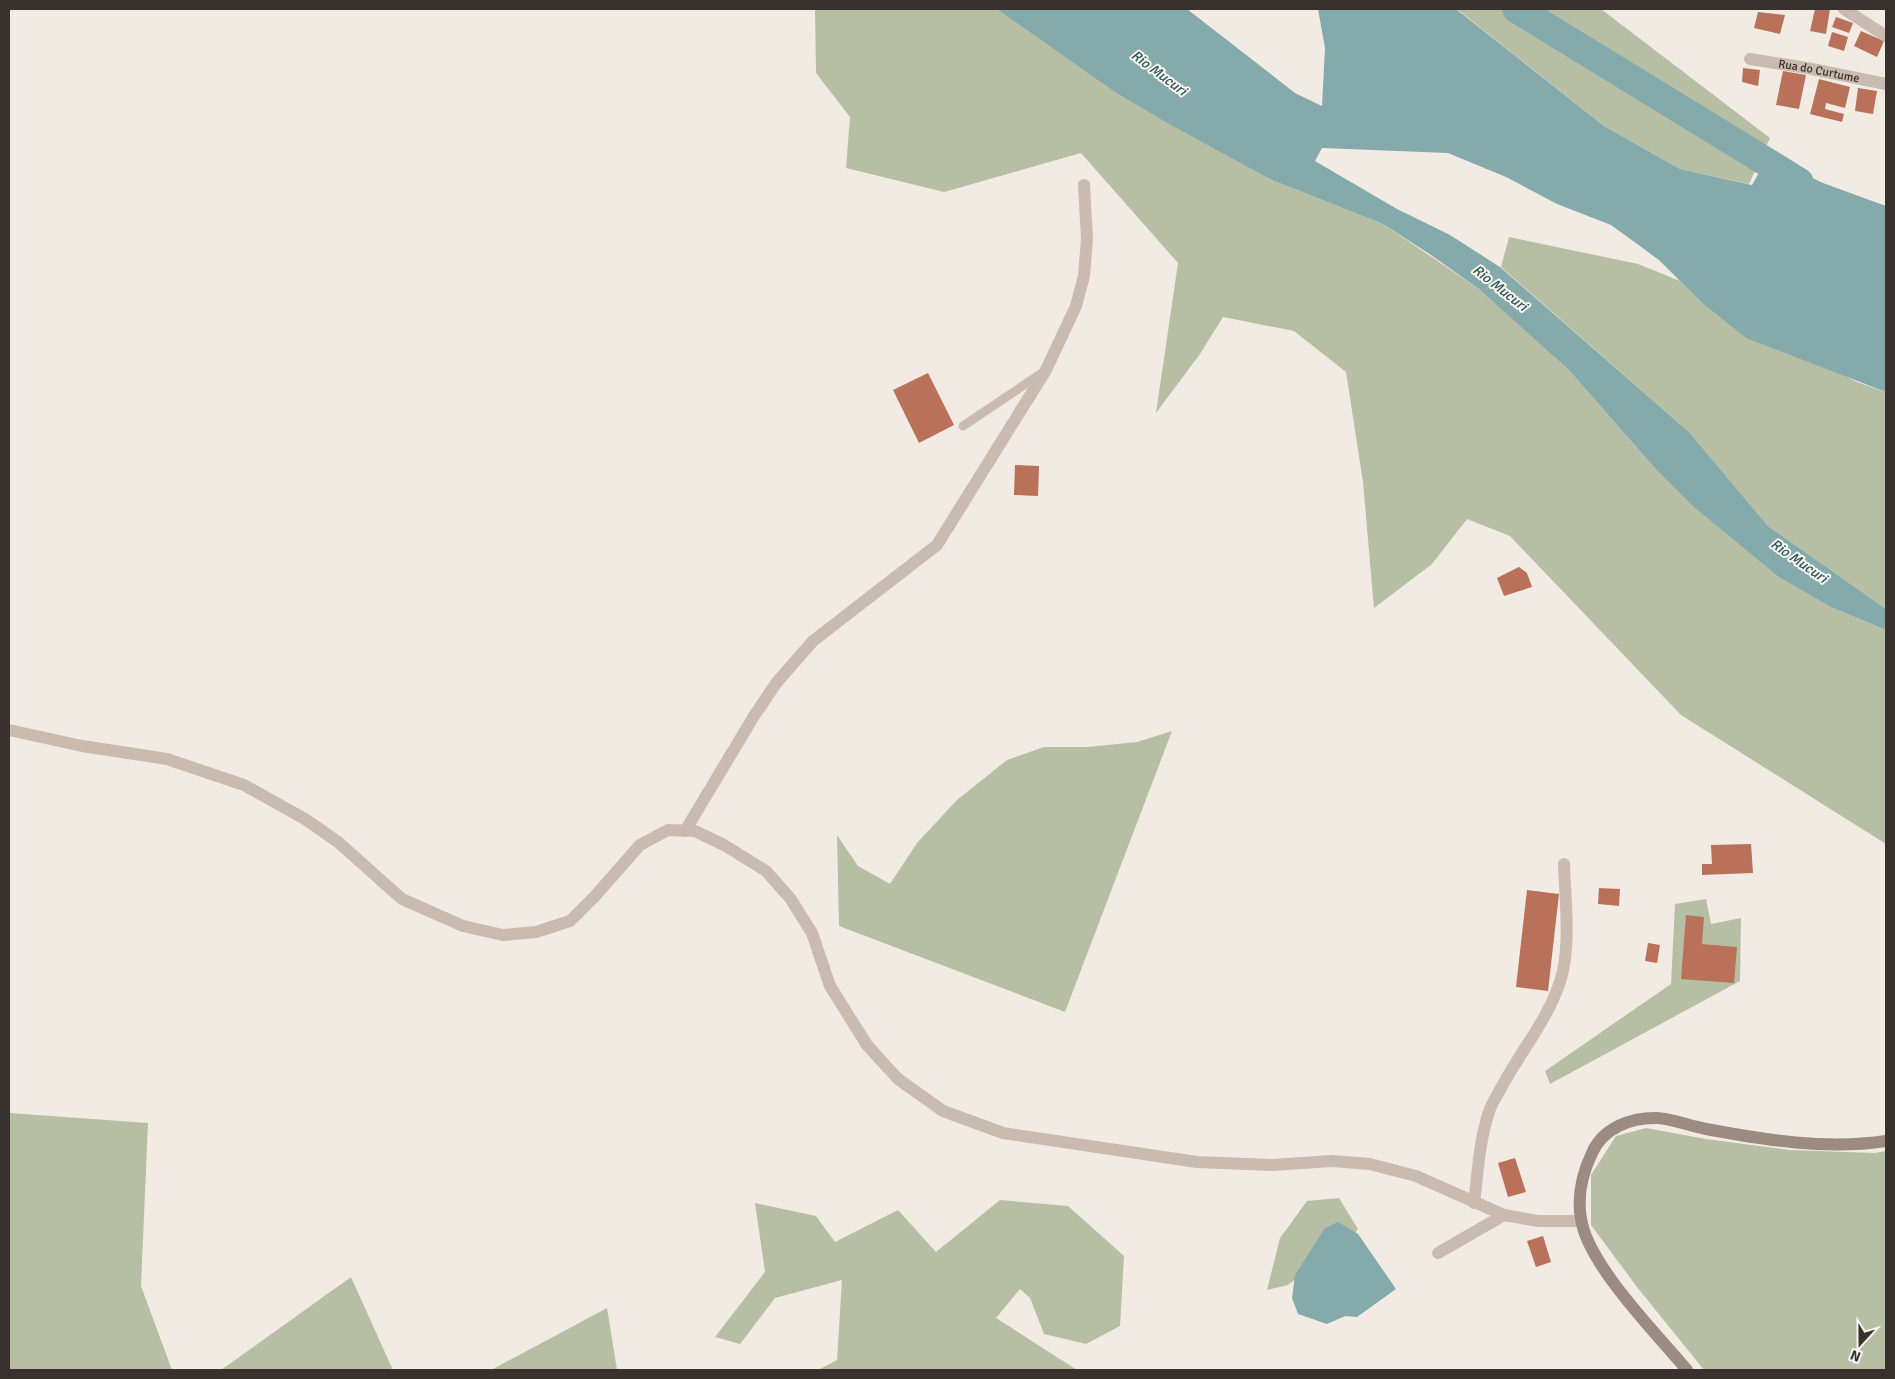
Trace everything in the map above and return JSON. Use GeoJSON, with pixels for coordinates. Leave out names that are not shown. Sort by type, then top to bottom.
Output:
{"type":"FeatureCollection","features":[{"type":"Feature","properties":{"kind":"main road"},"geometry":{"type":"LineString","coordinates":[[1687,1370],[1626,1298],[1603,1267],[1581,1221],[1580,1193],[1585,1168],[1595,1146],[1607,1131],[1626,1122],[1658,1118],[1776,1140],[1836,1146],[1886,1141]]}},
{"type":"Feature","properties":{"kind":"street"},"geometry":{"type":"LineString","coordinates":[[1844,9],[1886,36]]}},
{"type":"Feature","properties":{"kind":"street","name":"Rua do Curtume"},"geometry":{"type":"LineString","coordinates":[[1750,59],[1886,84]]}},
{"type":"Feature","properties":{"kind":"street"},"geometry":{"type":"LineString","coordinates":[[685,831],[754,716],[777,682],[813,640],[937,545],[1046,370],[1076,306],[1084,276],[1086,240],[1084,185]]}},
{"type":"Feature","properties":{"kind":"street"},"geometry":{"type":"LineString","coordinates":[[9,730],[82,746],[167,759],[244,785],[306,819],[338,842],[402,899],[463,926],[503,935],[536,932],[570,921],[640,845],[668,830],[695,831],[724,845],[766,871],[790,898],[812,933],[830,986],[868,1045],[898,1079],[943,1111],[1003,1133],[1197,1162],[1272,1165],[1332,1161],[1370,1164],[1416,1176],[1504,1215],[1538,1222],[1581,1221]]}},
{"type":"Feature","properties":{"kind":"street"},"geometry":{"type":"LineString","coordinates":[[1474,1202],[1481,1148],[1489,1111],[1511,1070],[1533,1037],[1551,1004],[1563,970],[1566,938],[1564,864]]}},
{"type":"Feature","properties":{"kind":"street"},"geometry":{"type":"LineString","coordinates":[[1438,1253],[1504,1215]]}},
{"type":"Feature","properties":{"kind":"lane"},"geometry":{"type":"LineString","coordinates":[[964,426],[1046,370]]}},
{"type":"Feature","properties":{"kind":"green space"},"geometry":{"type":"Polygon","coordinates":[[[815,9],[997,9],[1272,180],[1383,224],[1479,289],[1568,369],[1653,466],[1833,608],[1886,630],[1886,844],[1681,715],[1510,536],[1467,519],[1432,564],[1374,608],[1363,482],[1346,372],[1294,331],[1223,317],[1200,354],[1156,413],[1178,263],[1081,153],[944,192],[846,168],[850,117],[816,73],[815,9]]]}},
{"type":"Feature","properties":{"kind":"green space"},"geometry":{"type":"Polygon","coordinates":[[[1457,9],[1601,9],[1770,138],[1749,184],[1680,169],[1604,126],[1457,9]]]}},
{"type":"Feature","properties":{"kind":"green space"},"geometry":{"type":"Polygon","coordinates":[[[1509,237],[1638,264],[1680,281],[1700,301],[1857,382],[1886,392],[1886,609],[1768,526],[1689,432],[1501,267],[1509,237]]]}},
{"type":"Feature","properties":{"kind":"green space"},"geometry":{"type":"Polygon","coordinates":[[[1172,731],[1065,1012],[839,926],[837,835],[858,866],[890,884],[917,843],[957,800],[1007,760],[1044,747],[1088,747],[1137,742],[1172,731]]]}},
{"type":"Feature","properties":{"kind":"green space"},"geometry":{"type":"Polygon","coordinates":[[[1706,899],[1711,924],[1741,918],[1740,981],[1550,1084],[1545,1071],[1671,984],[1675,904],[1706,899]]]}},
{"type":"Feature","properties":{"kind":"green space"},"geometry":{"type":"Polygon","coordinates":[[[9,1113],[148,1123],[141,1286],[172,1370],[9,1370],[9,1113]]]}},
{"type":"Feature","properties":{"kind":"green space"},"geometry":{"type":"Polygon","coordinates":[[[1646,1128],[1706,1139],[1789,1150],[1875,1153],[1886,1151],[1886,1370],[1704,1370],[1637,1287],[1591,1225],[1591,1175],[1616,1136],[1646,1128]]]}},
{"type":"Feature","properties":{"kind":"green space"},"geometry":{"type":"Polygon","coordinates":[[[1339,1198],[1358,1229],[1332,1263],[1305,1272],[1288,1285],[1267,1290],[1280,1238],[1307,1201],[1339,1198]]]}},
{"type":"Feature","properties":{"kind":"green space"},"geometry":{"type":"Polygon","coordinates":[[[1000,1200],[1068,1206],[1124,1256],[1120,1326],[1086,1344],[1044,1334],[1030,1298],[1020,1289],[996,1318],[1077,1370],[818,1370],[837,1360],[842,1280],[775,1298],[740,1344],[715,1337],[765,1272],[755,1203],[816,1216],[835,1242],[898,1210],[936,1252],[1000,1200]]]}},
{"type":"Feature","properties":{"kind":"green space"},"geometry":{"type":"Polygon","coordinates":[[[351,1277],[392,1368],[390,1370],[221,1370],[351,1277]]]}},
{"type":"Feature","properties":{"kind":"green space"},"geometry":{"type":"Polygon","coordinates":[[[607,1308],[617,1370],[491,1370],[607,1308]]]}},
{"type":"Feature","properties":{"kind":"water"},"geometry":{"type":"Polygon","coordinates":[[[997,9],[1187,9],[1295,93],[1322,106],[1325,48],[1318,9],[1456,9],[1604,126],[1680,169],[1752,185],[1768,157],[1823,183],[1886,206],[1886,392],[1746,338],[1700,301],[1659,260],[1611,225],[1557,204],[1506,177],[1448,153],[1322,148],[1315,161],[1397,209],[1450,235],[1500,267],[1689,432],[1768,526],[1886,609],[1886,630],[1833,608],[1779,577],[1694,507],[1653,466],[1568,369],[1479,289],[1431,255],[1383,224],[1272,180],[1169,124],[1115,92],[997,9]]]}},
{"type":"Feature","properties":{"kind":"water"},"geometry":{"type":"Polygon","coordinates":[[[1338,1222],[1358,1234],[1396,1289],[1357,1317],[1345,1316],[1327,1324],[1298,1314],[1292,1298],[1295,1275],[1325,1228],[1338,1222]]]}},
{"type":"Feature","properties":{"kind":"building"},"geometry":{"type":"Polygon","coordinates":[[[1815,9],[1830,9],[1826,34],[1810,31],[1815,9]]]}},
{"type":"Feature","properties":{"kind":"building"},"geometry":{"type":"Polygon","coordinates":[[[1758,12],[1785,15],[1780,34],[1754,28],[1758,12]]]}},
{"type":"Feature","properties":{"kind":"building"},"geometry":{"type":"Polygon","coordinates":[[[1836,17],[1853,23],[1849,33],[1832,27],[1836,17]]]}},
{"type":"Feature","properties":{"kind":"building"},"geometry":{"type":"Polygon","coordinates":[[[1861,31],[1884,41],[1877,57],[1854,46],[1861,31]]]}},
{"type":"Feature","properties":{"kind":"building"},"geometry":{"type":"Polygon","coordinates":[[[1832,32],[1848,37],[1844,51],[1828,46],[1832,32]]]}},
{"type":"Feature","properties":{"kind":"building"},"geometry":{"type":"Polygon","coordinates":[[[1743,68],[1760,70],[1758,86],[1742,82],[1743,68]]]}},
{"type":"Feature","properties":{"kind":"building"},"geometry":{"type":"Polygon","coordinates":[[[1783,71],[1806,75],[1799,109],[1776,105],[1783,71]]]}},
{"type":"Feature","properties":{"kind":"building"},"geometry":{"type":"Polygon","coordinates":[[[1819,79],[1850,87],[1845,108],[1826,103],[1825,109],[1844,114],[1842,122],[1810,114],[1819,79]]]}},
{"type":"Feature","properties":{"kind":"building"},"geometry":{"type":"Polygon","coordinates":[[[1858,88],[1877,91],[1873,114],[1855,111],[1858,88]]]}},
{"type":"Feature","properties":{"kind":"building"},"geometry":{"type":"Polygon","coordinates":[[[928,373],[954,425],[919,443],[893,390],[928,373]]]}},
{"type":"Feature","properties":{"kind":"building"},"geometry":{"type":"Polygon","coordinates":[[[1015,465],[1039,466],[1038,496],[1014,495],[1015,465]]]}},
{"type":"Feature","properties":{"kind":"building"},"geometry":{"type":"Polygon","coordinates":[[[1519,567],[1527,573],[1532,587],[1504,596],[1497,578],[1519,567]]]}},
{"type":"Feature","properties":{"kind":"building"},"geometry":{"type":"Polygon","coordinates":[[[1751,844],[1753,873],[1702,875],[1702,864],[1712,864],[1711,845],[1751,844]]]}},
{"type":"Feature","properties":{"kind":"building"},"geometry":{"type":"Polygon","coordinates":[[[1599,888],[1620,889],[1619,906],[1598,904],[1599,888]]]}},
{"type":"Feature","properties":{"kind":"building"},"geometry":{"type":"Polygon","coordinates":[[[1527,890],[1559,894],[1548,991],[1516,987],[1527,890]]]}},
{"type":"Feature","properties":{"kind":"building"},"geometry":{"type":"Polygon","coordinates":[[[1686,915],[1704,917],[1702,944],[1737,947],[1734,983],[1681,979],[1686,915]]]}},
{"type":"Feature","properties":{"kind":"building"},"geometry":{"type":"Polygon","coordinates":[[[1648,943],[1660,945],[1657,963],[1645,961],[1648,943]]]}},
{"type":"Feature","properties":{"kind":"building"},"geometry":{"type":"Polygon","coordinates":[[[1515,1158],[1526,1192],[1508,1197],[1498,1163],[1515,1158]]]}},
{"type":"Feature","properties":{"kind":"building"},"geometry":{"type":"Polygon","coordinates":[[[1543,1236],[1551,1262],[1536,1267],[1527,1241],[1543,1236]]]}},
{"type":"Feature","properties":{"kind":"waterway","name":"Rio Mucuri"},"geometry":{"type":"LineString","coordinates":[[1517,9],[1799,182]]}}]}
